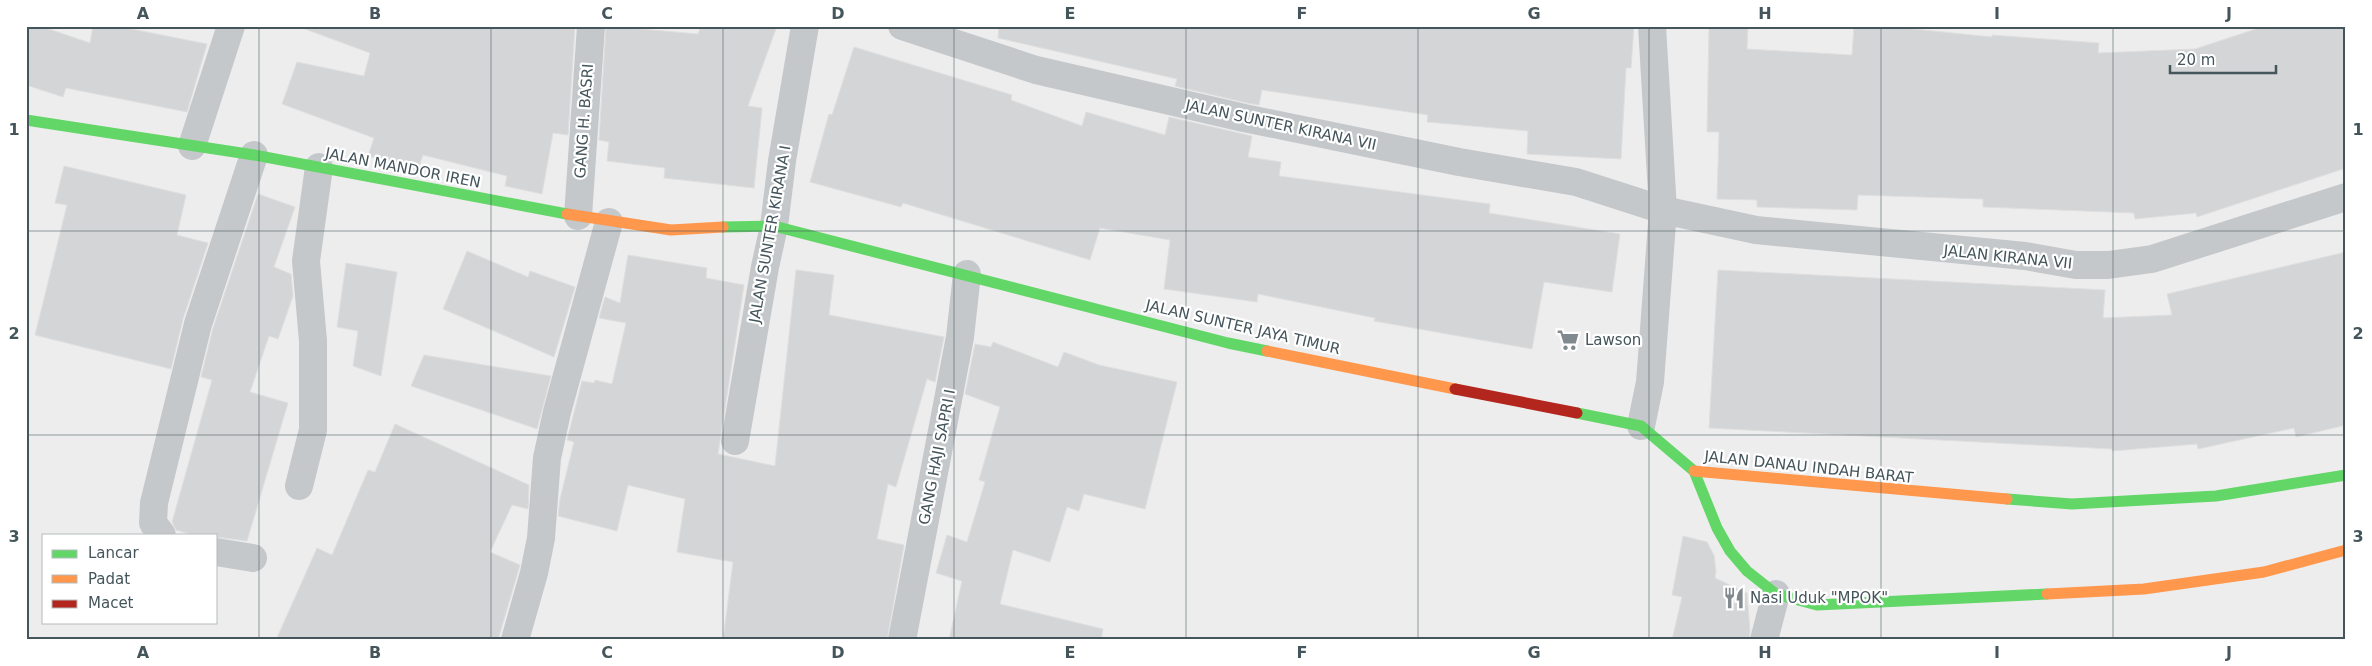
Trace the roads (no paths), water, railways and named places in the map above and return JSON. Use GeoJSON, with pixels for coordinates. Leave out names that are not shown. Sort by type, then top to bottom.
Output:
{"type":"FeatureCollection","features":[{"type":"Feature","properties":{"kind":"street"},"geometry":{"type":"LineString","coordinates":[[192,146],[231,26]]}},
{"type":"Feature","properties":{"kind":"street","name":"GANG H. BASRI"},"geometry":{"type":"LineString","coordinates":[[578,216],[591,26]]}},
{"type":"Feature","properties":{"kind":"street","name":"JALAN SUNTER KIRANA I"},"geometry":{"type":"LineString","coordinates":[[735,441],[765,267],[774,226],[782,162],[805,26]]}},
{"type":"Feature","properties":{"kind":"street","name":"JALAN SUNTER KIRANA VII"},"geometry":{"type":"LineString","coordinates":[[902,26],[1036,70],[1244,118],[1459,162],[1576,182],[1663,210]]}},
{"type":"Feature","properties":{"kind":"street"},"geometry":{"type":"LineString","coordinates":[[1642,426],[1650,382],[1663,210],[1652,26]]}},
{"type":"Feature","properties":{"kind":"street","name":"JALAN MANDOR IREN"},"geometry":{"type":"LineString","coordinates":[[26,120],[254,155],[609,222],[671,230],[749,225],[774,226]]}},
{"type":"Feature","properties":{"kind":"street"},"geometry":{"type":"LineString","coordinates":[[161,534],[153,523],[156,494],[198,324],[254,155]]}},
{"type":"Feature","properties":{"kind":"street"},"geometry":{"type":"LineString","coordinates":[[299,486],[313,430],[313,341],[306,261],[319,167]]}},
{"type":"Feature","properties":{"kind":"street","name":"JALAN KIRANA VII"},"geometry":{"type":"LineString","coordinates":[[1663,210],[1756,230],[2025,256],[2076,265],[2108,265],[2152,259],[2346,197]]}},
{"type":"Feature","properties":{"kind":"street"},"geometry":{"type":"LineString","coordinates":[[515,640],[534,573],[541,538],[547,458],[557,412],[609,222]]}},
{"type":"Feature","properties":{"kind":"street","name":"JALAN SUNTER JAYA TIMUR"},"geometry":{"type":"LineString","coordinates":[[774,226],[1228,342],[1642,426],[1694,470]]}},
{"type":"Feature","properties":{"kind":"street","name":"GANG HAJI SAPRI I"},"geometry":{"type":"LineString","coordinates":[[902,640],[960,337],[967,274]]}},
{"type":"Feature","properties":{"kind":"street","name":"JALAN DANAU INDAH BARAT"},"geometry":{"type":"LineString","coordinates":[[2346,475],[2216,496],[2072,504],[1911,492],[1694,470],[1717,528],[1730,551],[1747,571],[1776,594],[1817,605],[2144,589],[2264,572],[2346,550]]}},
{"type":"Feature","properties":{"kind":"street"},"geometry":{"type":"LineString","coordinates":[[218,552],[253,558]]}},
{"type":"Feature","properties":{"kind":"street"},"geometry":{"type":"LineString","coordinates":[[1764,640],[1776,594]]}},
{"type":"Feature","properties":{"kind":"place","name":"Lawson"},"geometry":{"type":"Point","coordinates":[1568,340]}},
{"type":"Feature","properties":{"kind":"place","name":"Nasi Uduk \"MPOK\""},"geometry":{"type":"Point","coordinates":[1734,598]}}]}
